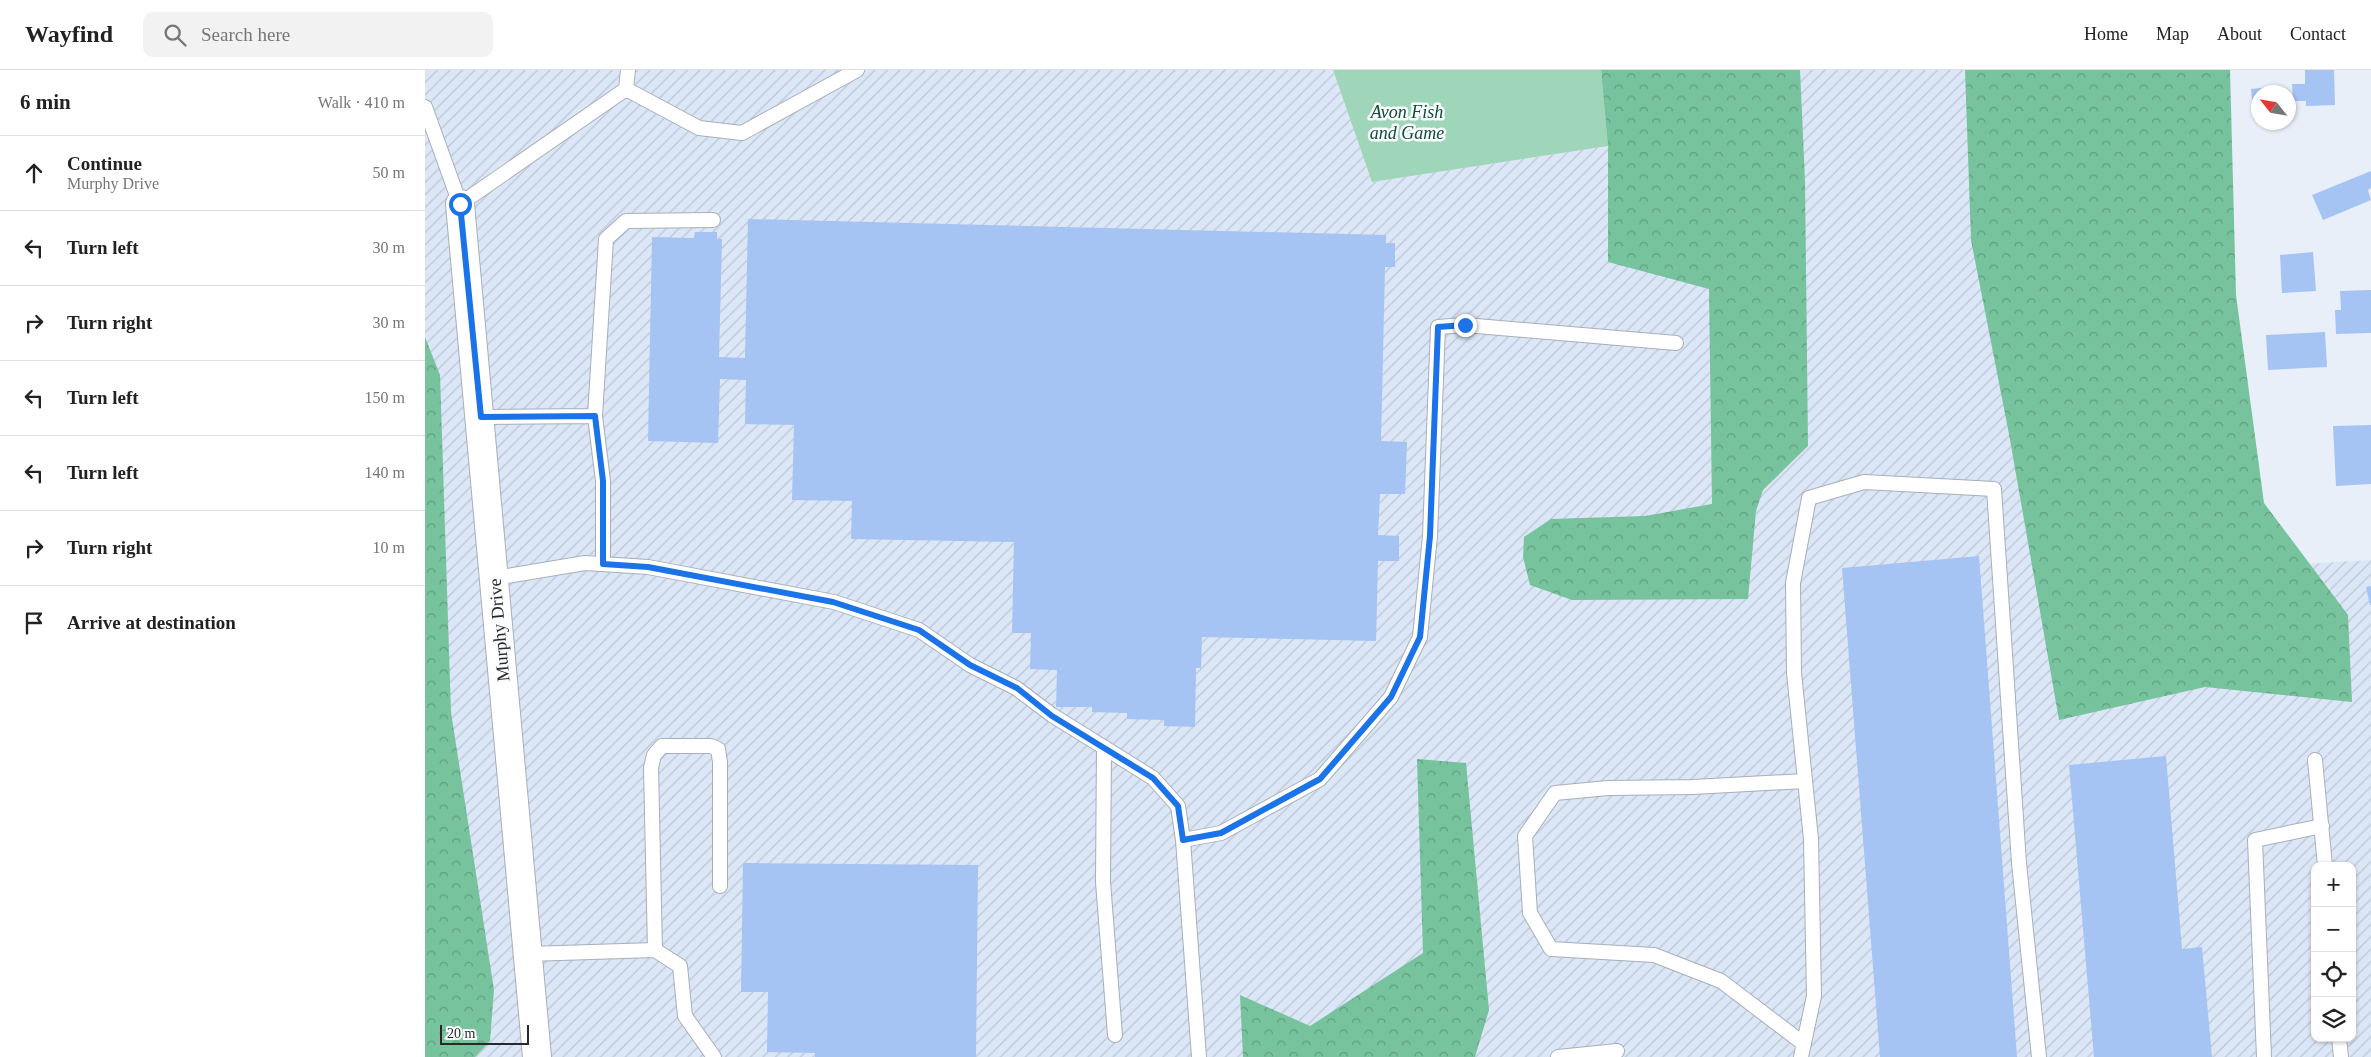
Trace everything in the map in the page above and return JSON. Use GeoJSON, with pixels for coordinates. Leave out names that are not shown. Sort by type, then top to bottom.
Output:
{"type":"FeatureCollection","features":[{"type":"Feature","properties":{"kind":"street","name":"Murphy Drive"},"geometry":{"type":"LineString","coordinates":[[460,204],[481,417],[537,1057]]}},
{"type":"Feature","properties":{"kind":"lane"},"geometry":{"type":"LineString","coordinates":[[425,106],[460,204],[626,89],[628,70]]}},
{"type":"Feature","properties":{"kind":"lane"},"geometry":{"type":"LineString","coordinates":[[626,89],[699,128],[742,133],[857,70]]}},
{"type":"Feature","properties":{"kind":"lane"},"geometry":{"type":"LineString","coordinates":[[603,564],[603,481],[595,416],[606,239],[625,221],[713,220]]}},
{"type":"Feature","properties":{"kind":"lane"},"geometry":{"type":"LineString","coordinates":[[1183,840],[1221,833],[1320,779],[1391,697],[1420,637],[1430,536],[1438,327],[1465,325],[1676,343]]}},
{"type":"Feature","properties":{"kind":"lane"},"geometry":{"type":"LineString","coordinates":[[481,417],[595,416]]}},
{"type":"Feature","properties":{"kind":"lane"},"geometry":{"type":"LineString","coordinates":[[1805,781],[1693,787],[1608,788],[1555,793],[1525,836],[1530,913],[1551,949],[1654,955],[1721,981],[1803,1051],[1814,996],[1811,840],[1805,781],[1793,673],[1793,583],[1809,498],[1864,482],[1994,489],[2019,863],[2039,1057]]}},
{"type":"Feature","properties":{"kind":"lane"},"geometry":{"type":"LineString","coordinates":[[495,578],[585,563],[648,567],[833,602],[919,630],[970,665],[1017,688],[1052,716],[1153,778],[1178,806],[1183,840],[1199,1057]]}},
{"type":"Feature","properties":{"kind":"lane"},"geometry":{"type":"LineString","coordinates":[[655,950],[651,768],[654,755],[662,746],[711,746],[718,749],[720,762],[720,886]]}},
{"type":"Feature","properties":{"kind":"lane"},"geometry":{"type":"LineString","coordinates":[[1104,748],[1103,882],[1115,1035]]}},
{"type":"Feature","properties":{"kind":"lane"},"geometry":{"type":"LineString","coordinates":[[2315,760],[2325,862]]}},
{"type":"Feature","properties":{"kind":"lane"},"geometry":{"type":"LineString","coordinates":[[2264,1057],[2255,840],[2322,826]]}},
{"type":"Feature","properties":{"kind":"lane"},"geometry":{"type":"LineString","coordinates":[[528,954],[655,950],[680,966],[685,1016],[714,1057]]}},
{"type":"Feature","properties":{"kind":"lane"},"geometry":{"type":"LineString","coordinates":[[2339,1042],[2341,1057]]}},
{"type":"Feature","properties":{"kind":"lane"},"geometry":{"type":"LineString","coordinates":[[1558,1057],[1617,1051]]}},
{"type":"Feature","properties":{"kind":"shaded area"},"geometry":{"type":"Polygon","coordinates":[[[425,70],[1333,70],[1372,182],[1607,146],[1601,70],[2029,70],[2069,579],[2371,560],[2371,1057],[425,1057],[425,70]]]}},
{"type":"Feature","properties":{"kind":"green space","name":"Avon Fish and Game"},"geometry":{"type":"Polygon","coordinates":[[[1333,70],[1601,70],[1608,146],[1372,182],[1333,70]]]}},
{"type":"Feature","properties":{"kind":"green space"},"geometry":{"type":"Polygon","coordinates":[[[1601,70],[1800,70],[1805,181],[1808,446],[1763,490],[1756,511],[1748,599],[1572,600],[1530,585],[1523,557],[1524,537],[1551,519],[1645,516],[1712,504],[1709,289],[1608,262],[1608,146],[1601,70]]]}},
{"type":"Feature","properties":{"kind":"green space"},"geometry":{"type":"Polygon","coordinates":[[[1965,70],[2230,70],[2236,295],[2264,503],[2348,615],[2352,702],[2205,687],[2059,720],[2009,434],[1971,240],[1965,70]]]}},
{"type":"Feature","properties":{"kind":"green space"},"geometry":{"type":"Polygon","coordinates":[[[425,337],[440,375],[451,712],[494,990],[490,1041],[475,1057],[425,1057],[425,337]]]}},
{"type":"Feature","properties":{"kind":"green space"},"geometry":{"type":"Polygon","coordinates":[[[1417,759],[1466,763],[1489,1010],[1475,1057],[1243,1057],[1240,995],[1310,1026],[1423,953],[1417,759]]]}},
{"type":"Feature","properties":{"kind":"building"},"geometry":{"type":"Polygon","coordinates":[[[2305,70],[2334,70],[2335,105],[2306,106],[2306,101],[2296,101],[2296,85],[2292,84],[2305,84],[2305,70]]]}},
{"type":"Feature","properties":{"kind":"building"},"geometry":{"type":"Polygon","coordinates":[[[2371,171],[2371,188],[2368,190],[2371,200],[2323,220],[2312,195],[2371,171]]]}},
{"type":"Feature","properties":{"kind":"building"},"geometry":{"type":"Polygon","coordinates":[[[748,219],[1386,235],[1386,243],[1395,243],[1395,267],[1385,267],[1381,441],[1407,442],[1405,494],[1380,494],[1378,535],[1399,536],[1399,561],[1378,561],[1376,641],[1202,637],[1201,668],[1196,668],[1195,727],[1164,726],[1164,720],[1127,719],[1127,713],[1092,712],[1092,707],[1056,707],[1057,670],[1030,669],[1031,633],[1012,633],[1014,542],[851,539],[852,501],[792,500],[794,425],[745,424],[746,380],[720,379],[718,443],[648,441],[652,237],[694,238],[695,232],[717,232],[717,239],[722,239],[719,357],[745,358],[748,219]]]}},
{"type":"Feature","properties":{"kind":"building"},"geometry":{"type":"Polygon","coordinates":[[[2313,252],[2316,291],[2282,293],[2280,255],[2313,252]]]}},
{"type":"Feature","properties":{"kind":"building"},"geometry":{"type":"Polygon","coordinates":[[[2371,290],[2371,333],[2336,334],[2335,310],[2341,310],[2340,291],[2371,290]]]}},
{"type":"Feature","properties":{"kind":"building"},"geometry":{"type":"Polygon","coordinates":[[[2325,332],[2327,367],[2268,370],[2266,335],[2325,332]]]}},
{"type":"Feature","properties":{"kind":"building"},"geometry":{"type":"Polygon","coordinates":[[[2371,425],[2371,484],[2336,486],[2333,426],[2371,425]]]}},
{"type":"Feature","properties":{"kind":"building"},"geometry":{"type":"Polygon","coordinates":[[[1979,556],[2017,1057],[1880,1057],[1842,568],[1979,556]]]}},
{"type":"Feature","properties":{"kind":"building"},"geometry":{"type":"Polygon","coordinates":[[[2371,586],[2371,605],[2370,605],[2366,587],[2371,586]]]}},
{"type":"Feature","properties":{"kind":"building"},"geometry":{"type":"Polygon","coordinates":[[[2166,756],[2182,949],[2202,947],[2212,1057],[2094,1057],[2069,765],[2166,756]]]}},
{"type":"Feature","properties":{"kind":"building"},"geometry":{"type":"Polygon","coordinates":[[[743,863],[978,865],[976,1057],[815,1057],[815,1053],[767,1052],[768,992],[741,992],[743,863]]]}},
{"type":"Feature","properties":{"kind":"route"},"geometry":{"type":"LineString","coordinates":[[460,204],[481,417],[595,416],[603,481],[603,564],[648,567],[833,602],[919,630],[970,665],[1017,688],[1052,716],[1153,778],[1178,806],[1183,840],[1221,833],[1320,779],[1391,697],[1420,637],[1430,536],[1438,327],[1465,325]]}}]}
